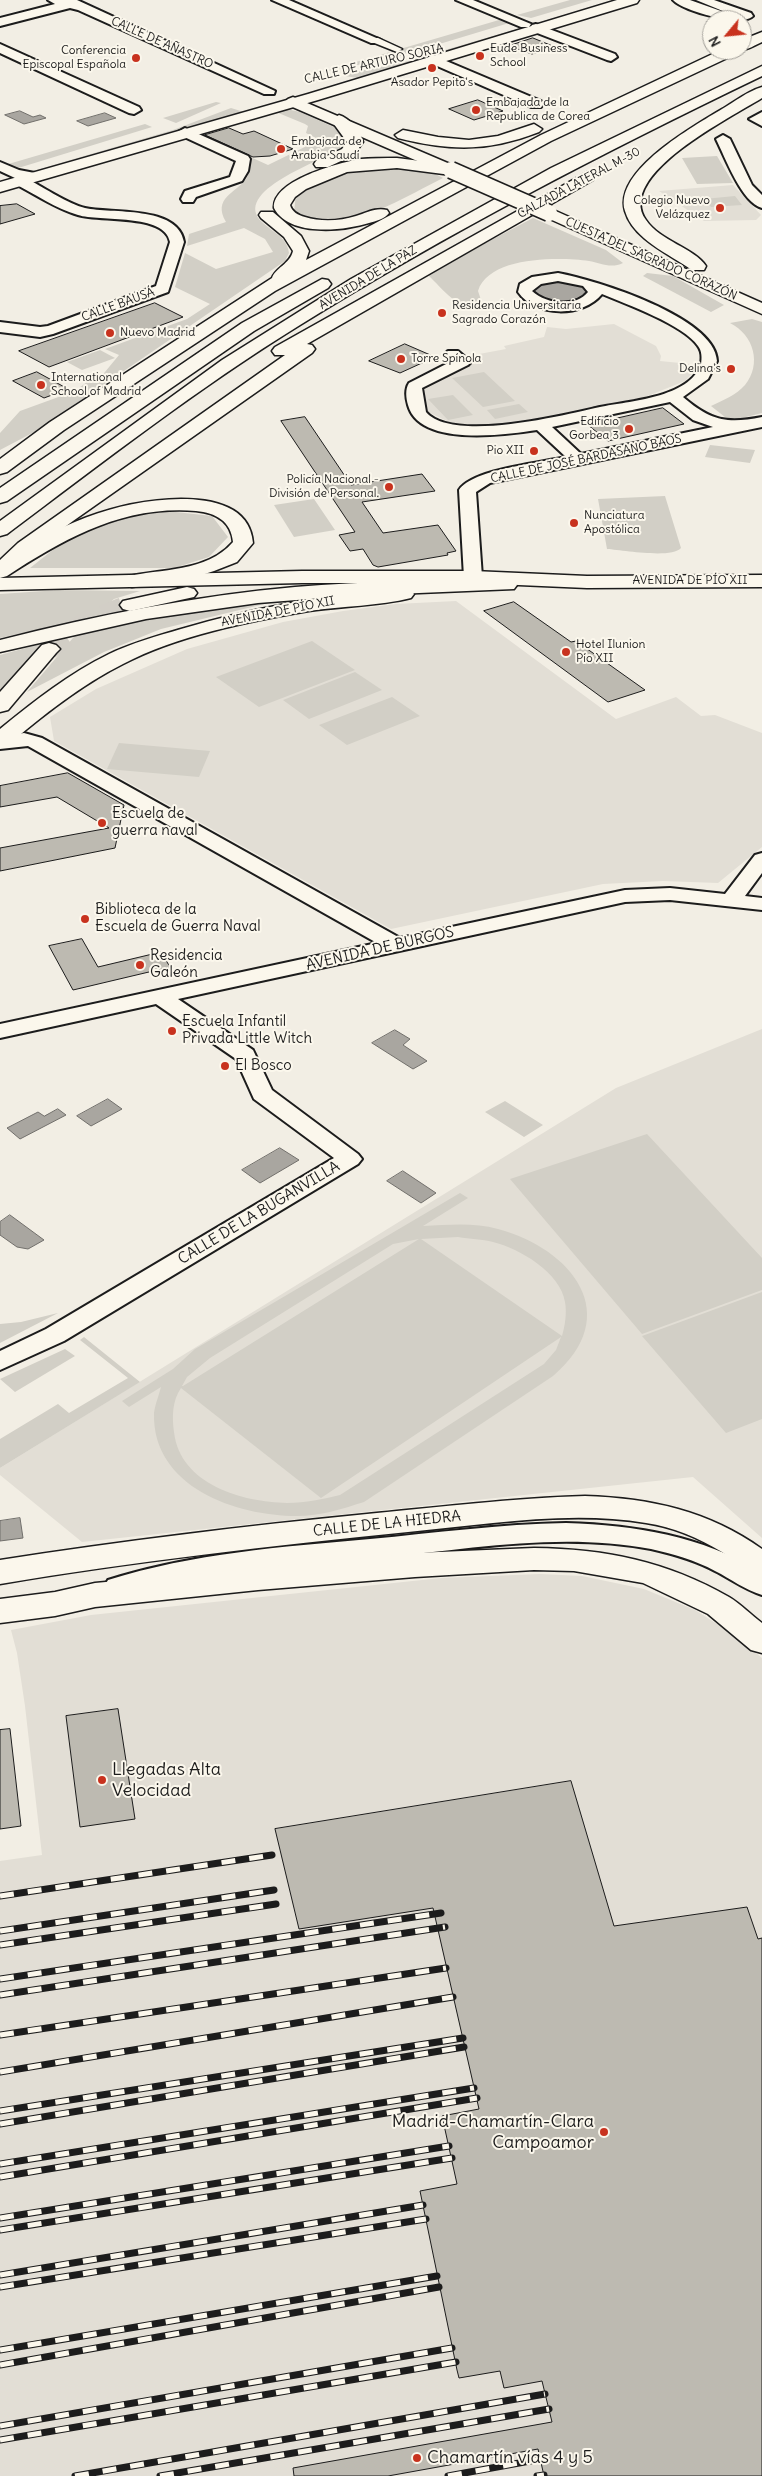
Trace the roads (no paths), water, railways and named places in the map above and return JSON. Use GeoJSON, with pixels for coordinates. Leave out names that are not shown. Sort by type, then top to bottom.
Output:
{"type":"FeatureCollection","features":[{"type":"Feature","properties":{"kind":"main road","name":"CALLE DE ARTURO SORIA"},"geometry":{"type":"LineString","coordinates":[[17,177],[185,132],[283,90],[313,96],[432,59],[607,0]]}},
{"type":"Feature","properties":{"kind":"main road","name":"CALLE DE ARTURO SORIA"},"geometry":{"type":"LineString","coordinates":[[362,80],[345,79],[340,77],[339,74],[632,0]]}},
{"type":"Feature","properties":{"kind":"main road"},"geometry":{"type":"LineString","coordinates":[[445,214],[606,130],[762,55]]}},
{"type":"Feature","properties":{"kind":"main road"},"geometry":{"type":"LineString","coordinates":[[403,135],[445,144],[473,145],[504,140],[702,58]]}},
{"type":"Feature","properties":{"kind":"main road"},"geometry":{"type":"LineString","coordinates":[[0,468],[57,426],[269,287],[546,138],[712,60]]}},
{"type":"Feature","properties":{"kind":"main road","name":"AVENIDA DE LA PAZ"},"geometry":{"type":"LineString","coordinates":[[0,530],[229,364],[380,269],[508,198],[762,70]]}},
{"type":"Feature","properties":{"kind":"main road"},"geometry":{"type":"LineString","coordinates":[[317,80],[330,84],[331,90]]}},
{"type":"Feature","properties":{"kind":"main road","name":"CALLE DE ARTURO SORIA"},"geometry":{"type":"LineString","coordinates":[[0,187],[17,177],[246,105],[283,90]]}},
{"type":"Feature","properties":{"kind":"main road","name":"CUESTA DEL SAGRADO CORAZÓN"},"geometry":{"type":"LineString","coordinates":[[283,90],[339,120],[458,167],[555,210],[762,309]]}},
{"type":"Feature","properties":{"kind":"main road"},"geometry":{"type":"LineString","coordinates":[[698,266],[647,231],[638,222],[632,206],[633,190],[646,172],[668,152],[762,91]]}},
{"type":"Feature","properties":{"kind":"main road","name":"CALZADA LATERAL M-30"},"geometry":{"type":"LineString","coordinates":[[654,143],[762,91]]}},
{"type":"Feature","properties":{"kind":"main road","name":"CUESTA DEL SAGRADO CORAZÓN"},"geometry":{"type":"LineString","coordinates":[[313,96],[403,135],[458,167]]}},
{"type":"Feature","properties":{"kind":"main road"},"geometry":{"type":"LineString","coordinates":[[269,287],[300,256],[301,249],[297,241],[268,215],[264,207],[266,200],[274,190],[289,180],[348,152],[352,148],[355,142],[354,137],[339,120]]}},
{"type":"Feature","properties":{"kind":"main road"},"geometry":{"type":"LineString","coordinates":[[458,167],[394,161],[343,167],[316,177],[292,190],[284,201],[282,210],[293,218],[306,223],[332,225],[355,222],[393,208],[515,148],[546,138]]}},
{"type":"Feature","properties":{"kind":"main road","name":"CALZADA LATERAL M-30"},"geometry":{"type":"LineString","coordinates":[[400,285],[604,168]]}},
{"type":"Feature","properties":{"kind":"main road"},"geometry":{"type":"LineString","coordinates":[[248,327],[296,290],[478,174]]}},
{"type":"Feature","properties":{"kind":"main road","name":"CUESTA DEL SAGRADO CORAZÓN"},"geometry":{"type":"LineString","coordinates":[[555,210],[698,266],[762,294]]}},
{"type":"Feature","properties":{"kind":"main road","name":"AVENIDA DE LA PAZ"},"geometry":{"type":"LineString","coordinates":[[0,497],[248,327],[334,277]]}},
{"type":"Feature","properties":{"kind":"main road"},"geometry":{"type":"LineString","coordinates":[[0,545],[227,385],[290,346],[400,285]]}},
{"type":"Feature","properties":{"kind":"main road"},"geometry":{"type":"LineString","coordinates":[[0,571],[25,547],[66,517],[400,285]]}},
{"type":"Feature","properties":{"kind":"main road"},"geometry":{"type":"LineString","coordinates":[[0,452],[57,426]]}},
{"type":"Feature","properties":{"kind":"main road"},"geometry":{"type":"LineString","coordinates":[[0,571],[46,541],[73,528],[90,520],[128,510],[164,504],[196,505],[226,514],[242,530],[243,543],[230,558],[189,573],[132,581]]}},
{"type":"Feature","properties":{"kind":"main road","name":"AVENIDA DE PÍO XII"},"geometry":{"type":"LineString","coordinates":[[0,584],[302,577],[473,577],[587,582]]}},
{"type":"Feature","properties":{"kind":"main road","name":"AVENIDA DE PÍO XII"},"geometry":{"type":"LineString","coordinates":[[130,605],[191,592],[388,578]]}},
{"type":"Feature","properties":{"kind":"main road","name":"AVENIDA DE PÍO XII"},"geometry":{"type":"LineString","coordinates":[[0,742],[35,710],[110,662],[151,645],[210,626],[302,605],[361,597],[507,586],[587,582],[762,581]]}},
{"type":"Feature","properties":{"kind":"main road"},"geometry":{"type":"LineString","coordinates":[[0,646],[60,630],[130,615],[231,600],[336,590],[507,586]]}},
{"type":"Feature","properties":{"kind":"main road"},"geometry":{"type":"LineString","coordinates":[[0,705],[49,649]]}},
{"type":"Feature","properties":{"kind":"main road","name":"CALLE DE LA HIEDRA"},"geometry":{"type":"LineString","coordinates":[[0,1572],[114,1554],[231,1540],[519,1510],[611,1507],[668,1515],[693,1524],[724,1538],[762,1565]]}},
{"type":"Feature","properties":{"kind":"main road","name":"CALLE DE LA HIEDRA"},"geometry":{"type":"LineString","coordinates":[[0,1612],[55,1604],[95,1595],[258,1578],[487,1560],[574,1560],[649,1573],[719,1606],[762,1641]]}},
{"type":"Feature","properties":{"kind":"street","name":"CALLE DE AÑASTRO"},"geometry":{"type":"LineString","coordinates":[[54,0],[67,5],[82,7],[283,90]]}},
{"type":"Feature","properties":{"kind":"street"},"geometry":{"type":"LineString","coordinates":[[0,22],[84,0]]}},
{"type":"Feature","properties":{"kind":"street","name":"CALLE DE AÑASTRO"},"geometry":{"type":"LineString","coordinates":[[94,0],[283,90]]}},
{"type":"Feature","properties":{"kind":"street"},"geometry":{"type":"LineString","coordinates":[[278,0],[397,49]]}},
{"type":"Feature","properties":{"kind":"street"},"geometry":{"type":"LineString","coordinates":[[462,0],[611,57]]}},
{"type":"Feature","properties":{"kind":"street"},"geometry":{"type":"LineString","coordinates":[[679,0],[734,20],[747,16],[702,0]]}},
{"type":"Feature","properties":{"kind":"street"},"geometry":{"type":"LineString","coordinates":[[0,48],[134,110]]}},
{"type":"Feature","properties":{"kind":"street"},"geometry":{"type":"LineString","coordinates":[[432,59],[536,104]]}},
{"type":"Feature","properties":{"kind":"street"},"geometry":{"type":"LineString","coordinates":[[762,116],[756,119],[762,122]]}},
{"type":"Feature","properties":{"kind":"street"},"geometry":{"type":"LineString","coordinates":[[185,132],[238,157],[243,162],[238,177],[235,180],[190,194],[188,199]]}},
{"type":"Feature","properties":{"kind":"street"},"geometry":{"type":"LineString","coordinates":[[723,139],[746,186],[762,204]]}},
{"type":"Feature","properties":{"kind":"street"},"geometry":{"type":"LineString","coordinates":[[0,166],[17,177]]}},
{"type":"Feature","properties":{"kind":"street","name":"CALLE BAUSÁ"},"geometry":{"type":"LineString","coordinates":[[0,327],[40,332],[53,329],[163,289],[177,242],[176,236],[170,229],[145,217],[81,212],[17,177]]}},
{"type":"Feature","properties":{"kind":"street"},"geometry":{"type":"LineString","coordinates":[[453,354],[462,362],[415,386],[415,398],[421,417],[448,427],[477,431],[541,425],[672,396],[690,386],[705,373],[710,366],[710,353],[696,334],[627,300],[570,277],[547,277],[530,283],[525,288],[525,292],[535,301],[555,306],[627,300]]}},
{"type":"Feature","properties":{"kind":"street"},"geometry":{"type":"LineString","coordinates":[[587,302],[596,292],[588,283]]}},
{"type":"Feature","properties":{"kind":"street"},"geometry":{"type":"LineString","coordinates":[[672,396],[702,420],[719,425],[755,423]]}},
{"type":"Feature","properties":{"kind":"street"},"geometry":{"type":"LineString","coordinates":[[689,438],[700,430],[702,420]]}},
{"type":"Feature","properties":{"kind":"street","name":"CALLE DE JOSÉ BARDASANO BAOS"},"geometry":{"type":"LineString","coordinates":[[473,577],[468,518],[468,490],[485,480],[579,462],[755,423]]}},
{"type":"Feature","properties":{"kind":"street"},"geometry":{"type":"LineString","coordinates":[[541,425],[579,462]]}},
{"type":"Feature","properties":{"kind":"street"},"geometry":{"type":"LineString","coordinates":[[0,742],[24,739],[36,742],[396,945]]}},
{"type":"Feature","properties":{"kind":"street"},"geometry":{"type":"LineString","coordinates":[[731,900],[762,859]]}},
{"type":"Feature","properties":{"kind":"street","name":"AVENIDA DE BURGOS"},"geometry":{"type":"LineString","coordinates":[[0,1031],[625,896],[670,894],[762,904]]}},
{"type":"Feature","properties":{"kind":"street","name":"CALLE DE LA BUGANVILLA"},"geometry":{"type":"LineString","coordinates":[[0,1361],[55,1335],[350,1159],[262,1094],[245,1055],[161,997]]}},
{"type":"Feature","properties":{"kind":"street","name":"CALLE DE LA HIEDRA"},"geometry":{"type":"LineString","coordinates":[[95,1595],[150,1577],[215,1564],[526,1535],[598,1534],[629,1536],[658,1542],[718,1561],[762,1585]]}},
{"type":"Feature","properties":{"kind":"tunnel"},"geometry":{"type":"LineString","coordinates":[[49,649],[86,622],[130,605]]}},
{"type":"Feature","properties":{"kind":"railway"},"geometry":{"type":"LineString","coordinates":[[0,1896],[272,1855]]}},
{"type":"Feature","properties":{"kind":"railway"},"geometry":{"type":"LineString","coordinates":[[0,1931],[274,1890]]}},
{"type":"Feature","properties":{"kind":"railway"},"geometry":{"type":"LineString","coordinates":[[0,1945],[276,1904]]}},
{"type":"Feature","properties":{"kind":"railway"},"geometry":{"type":"LineString","coordinates":[[0,1979],[441,1913]]}},
{"type":"Feature","properties":{"kind":"railway"},"geometry":{"type":"LineString","coordinates":[[0,1995],[445,1927]]}},
{"type":"Feature","properties":{"kind":"railway"},"geometry":{"type":"LineString","coordinates":[[0,2035],[446,1968]]}},
{"type":"Feature","properties":{"kind":"railway"},"geometry":{"type":"LineString","coordinates":[[0,2072],[453,1997]]}},
{"type":"Feature","properties":{"kind":"railway"},"geometry":{"type":"LineString","coordinates":[[0,2111],[463,2038]]}},
{"type":"Feature","properties":{"kind":"railway"},"geometry":{"type":"LineString","coordinates":[[0,2124],[464,2047]]}},
{"type":"Feature","properties":{"kind":"railway"},"geometry":{"type":"LineString","coordinates":[[0,2164],[474,2088]]}},
{"type":"Feature","properties":{"kind":"railway"},"geometry":{"type":"LineString","coordinates":[[0,2177],[477,2098]]}},
{"type":"Feature","properties":{"kind":"railway"},"geometry":{"type":"LineString","coordinates":[[0,2218],[449,2146]]}},
{"type":"Feature","properties":{"kind":"railway"},"geometry":{"type":"LineString","coordinates":[[0,2230],[452,2158]]}},
{"type":"Feature","properties":{"kind":"railway"},"geometry":{"type":"LineString","coordinates":[[0,2275],[423,2205]]}},
{"type":"Feature","properties":{"kind":"railway"},"geometry":{"type":"LineString","coordinates":[[0,2287],[426,2219]]}},
{"type":"Feature","properties":{"kind":"railway"},"geometry":{"type":"LineString","coordinates":[[0,2350],[437,2276]]}},
{"type":"Feature","properties":{"kind":"railway"},"geometry":{"type":"LineString","coordinates":[[0,2365],[439,2287]]}},
{"type":"Feature","properties":{"kind":"railway"},"geometry":{"type":"LineString","coordinates":[[0,2426],[452,2348]]}},
{"type":"Feature","properties":{"kind":"railway"},"geometry":{"type":"LineString","coordinates":[[0,2440],[456,2362]]}},
{"type":"Feature","properties":{"kind":"railway"},"geometry":{"type":"LineString","coordinates":[[75,2476],[545,2394]]}},
{"type":"Feature","properties":{"kind":"railway"},"geometry":{"type":"LineString","coordinates":[[160,2476],[549,2409]]}},
{"type":"Feature","properties":{"kind":"railway"},"geometry":{"type":"LineString","coordinates":[[448,2476],[541,2459]]}},
{"type":"Feature","properties":{"kind":"railway"},"geometry":{"type":"LineString","coordinates":[[537,2476],[544,2475]]}},
{"type":"Feature","properties":{"kind":"place","name":"Eude Business School"},"geometry":{"type":"Point","coordinates":[480,56]}},
{"type":"Feature","properties":{"kind":"place","name":"Conferencia Episcopal Española"},"geometry":{"type":"Point","coordinates":[136,58]}},
{"type":"Feature","properties":{"kind":"place","name":"Asador Pepito's"},"geometry":{"type":"Point","coordinates":[432,68]}},
{"type":"Feature","properties":{"kind":"place","name":"Embajada de la Republica de Corea"},"geometry":{"type":"Point","coordinates":[476,110]}},
{"type":"Feature","properties":{"kind":"place","name":"Embajada de Arabia Saudí"},"geometry":{"type":"Point","coordinates":[281,149]}},
{"type":"Feature","properties":{"kind":"place","name":"Colegio Nuevo Velázquez"},"geometry":{"type":"Point","coordinates":[720,208]}},
{"type":"Feature","properties":{"kind":"place","name":"Residencia Universitaria Sagrado Corazón"},"geometry":{"type":"Point","coordinates":[442,313]}},
{"type":"Feature","properties":{"kind":"place","name":"Nuevo Madrid"},"geometry":{"type":"Point","coordinates":[110,333]}},
{"type":"Feature","properties":{"kind":"place","name":"Torre Spínola"},"geometry":{"type":"Point","coordinates":[401,359]}},
{"type":"Feature","properties":{"kind":"place","name":"Delina's"},"geometry":{"type":"Point","coordinates":[731,369]}},
{"type":"Feature","properties":{"kind":"place","name":"International School of Madrid"},"geometry":{"type":"Point","coordinates":[41,385]}},
{"type":"Feature","properties":{"kind":"place","name":"Edificio Gorbea 3"},"geometry":{"type":"Point","coordinates":[629,429]}},
{"type":"Feature","properties":{"kind":"place","name":"Pio XII"},"geometry":{"type":"Point","coordinates":[534,451]}},
{"type":"Feature","properties":{"kind":"place","name":"Policía Nacional - División de Personal."},"geometry":{"type":"Point","coordinates":[389,487]}},
{"type":"Feature","properties":{"kind":"place","name":"Nunciatura Apostólica"},"geometry":{"type":"Point","coordinates":[574,523]}},
{"type":"Feature","properties":{"kind":"place","name":"Hotel Ilunion Pío XII"},"geometry":{"type":"Point","coordinates":[566,652]}},
{"type":"Feature","properties":{"kind":"place","name":"Escuela de guerra naval"},"geometry":{"type":"Point","coordinates":[102,823]}},
{"type":"Feature","properties":{"kind":"place","name":"Biblioteca de la Escuela de Guerra Naval"},"geometry":{"type":"Point","coordinates":[85,919]}},
{"type":"Feature","properties":{"kind":"place","name":"Residencia Galeón"},"geometry":{"type":"Point","coordinates":[140,965]}},
{"type":"Feature","properties":{"kind":"place","name":"Escuela Infantil Privada Little Witch"},"geometry":{"type":"Point","coordinates":[172,1031]}},
{"type":"Feature","properties":{"kind":"place","name":"El Bosco"},"geometry":{"type":"Point","coordinates":[225,1066]}},
{"type":"Feature","properties":{"kind":"place","name":"Llegadas Alta Velocidad"},"geometry":{"type":"Point","coordinates":[102,1780]}},
{"type":"Feature","properties":{"kind":"place","name":"Madrid-Chamartín-Clara Campoamor"},"geometry":{"type":"Point","coordinates":[604,2132]}},
{"type":"Feature","properties":{"kind":"place","name":"Chamartín vías 4 y 5"},"geometry":{"type":"Point","coordinates":[417,2458]}}]}
